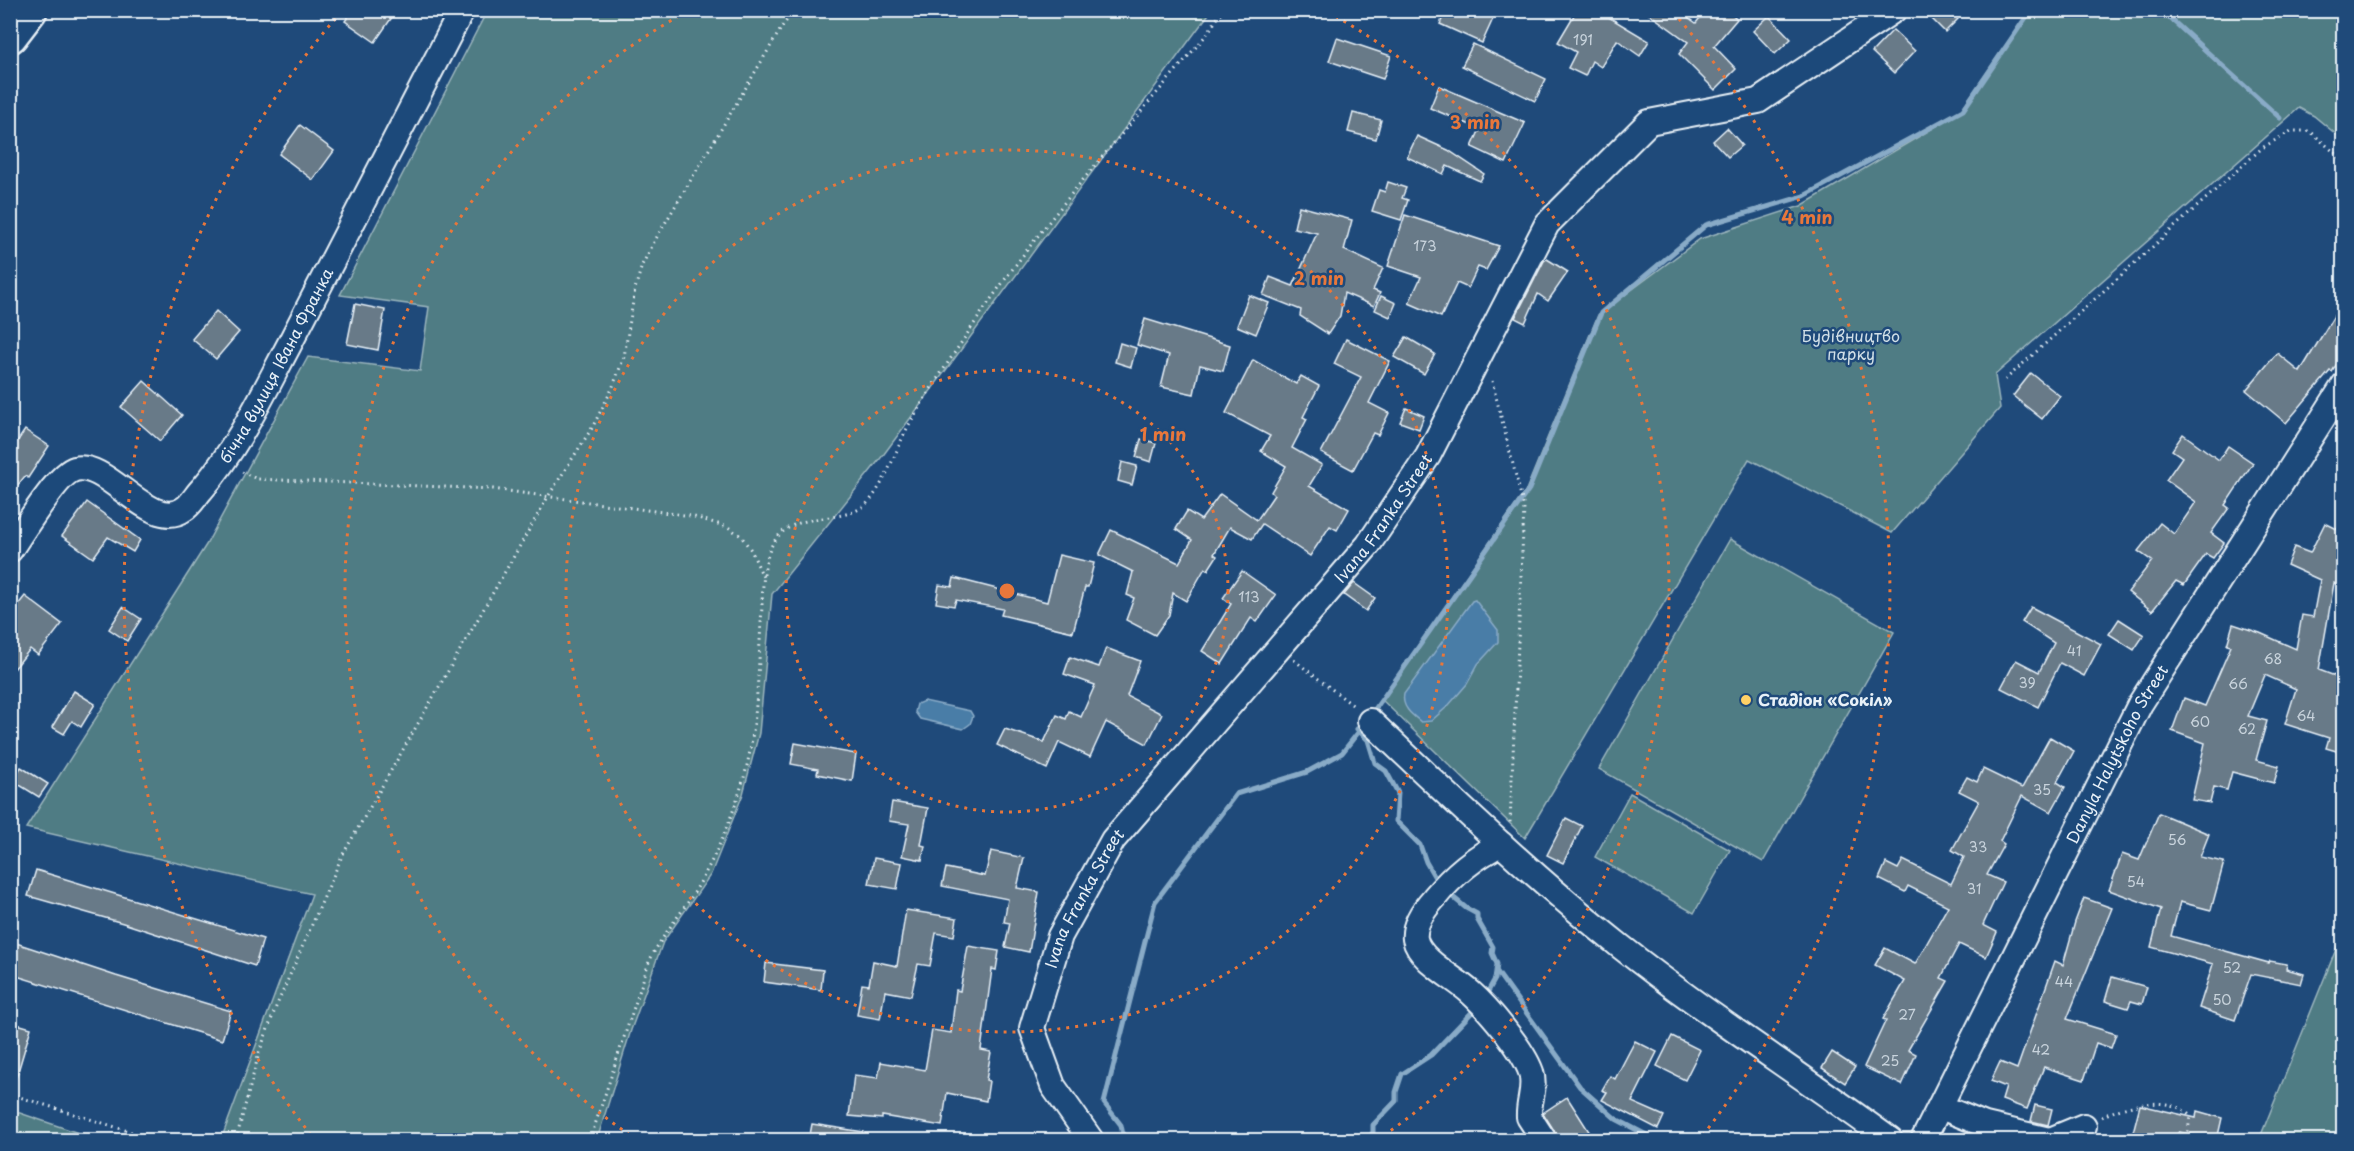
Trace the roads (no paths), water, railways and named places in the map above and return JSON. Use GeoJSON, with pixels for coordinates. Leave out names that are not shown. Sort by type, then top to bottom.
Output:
{"type":"FeatureCollection","features":[{"type":"Feature","properties":{"kind":"highway"},"geometry":{"type":"LineString","coordinates":[[10,36],[30,10]]}},
{"type":"Feature","properties":{"kind":"street","name":"бічна вулиця Івана Франка"},"geometry":{"type":"LineString","coordinates":[[10,550],[63,477],[74,469],[89,469],[147,506],[170,514],[183,510],[225,458],[273,377],[462,10]]}},
{"type":"Feature","properties":{"kind":"street","name":"Ivana Franka Street"},"geometry":{"type":"LineString","coordinates":[[1084,1130],[1053,1086],[1032,1028],[1060,936],[1113,840],[1368,545],[1428,456],[1547,224],[1649,122],[1758,100],[1894,10]]}},
{"type":"Feature","properties":{"kind":"street","name":"Danyla Halytskoho Street"},"geometry":{"type":"LineString","coordinates":[[1923,1140],[2140,704],[2343,385]]}},
{"type":"Feature","properties":{"kind":"street"},"geometry":{"type":"LineString","coordinates":[[1362,714],[1505,848],[1619,945],[1707,1012],[1890,1140]]}},
{"type":"Feature","properties":{"kind":"street"},"geometry":{"type":"LineString","coordinates":[[1505,848],[1469,862],[1442,888],[1427,906],[1418,924],[1415,937],[1419,949],[1428,959],[1469,991],[1519,1049],[1533,1081],[1529,1117],[1544,1140]]}},
{"type":"Feature","properties":{"kind":"street"},"geometry":{"type":"LineString","coordinates":[[1941,1107],[1985,1125],[2049,1140],[2084,1126]]}},
{"type":"Feature","properties":{"kind":"water"},"geometry":{"type":"Polygon","coordinates":[[[1475,600],[1498,630],[1498,642],[1478,664],[1467,684],[1448,706],[1431,721],[1421,722],[1406,707],[1404,694],[1475,600]]]}},
{"type":"Feature","properties":{"kind":"water"},"geometry":{"type":"Polygon","coordinates":[[[924,701],[970,711],[973,716],[970,724],[963,729],[920,719],[915,712],[917,704],[924,701]]]}},
{"type":"Feature","properties":{"kind":"waterway"},"geometry":{"type":"LineString","coordinates":[[1371,715],[1529,489],[1601,313],[1706,225],[1804,196],[1963,110],[2031,10]]}},
{"type":"Feature","properties":{"kind":"waterway"},"geometry":{"type":"LineString","coordinates":[[2161,10],[2280,118]]}},
{"type":"Feature","properties":{"kind":"waterway"},"geometry":{"type":"LineString","coordinates":[[1124,1140],[1121,1125],[1104,1103],[1155,902],[1236,794],[1307,772],[1342,753],[1364,725]]}},
{"type":"Feature","properties":{"kind":"waterway"},"geometry":{"type":"LineString","coordinates":[[1357,729],[1368,740],[1375,763],[1386,771],[1398,793],[1396,821],[1420,845],[1426,862],[1437,881]]}},
{"type":"Feature","properties":{"kind":"waterway"},"geometry":{"type":"LineString","coordinates":[[1448,893],[1477,914],[1477,919],[1493,947],[1492,953],[1497,964],[1495,979],[1486,995]]}},
{"type":"Feature","properties":{"kind":"waterway"},"geometry":{"type":"LineString","coordinates":[[1497,972],[1580,1087],[1616,1119],[1656,1140]]}},
{"type":"Feature","properties":{"kind":"waterway"},"geometry":{"type":"LineString","coordinates":[[1368,1140],[1373,1132],[1373,1125],[1396,1101],[1396,1092],[1402,1074],[1431,1055],[1476,1008]]}},
{"type":"Feature","properties":{"kind":"place","name":"Стадіон «Сокіл»"},"geometry":{"type":"Point","coordinates":[1746,700]}},
{"type":"Feature","properties":{"kind":"park label","name":"Будівництво парку"},"geometry":{"type":"Point","coordinates":[1851,345]}}]}
